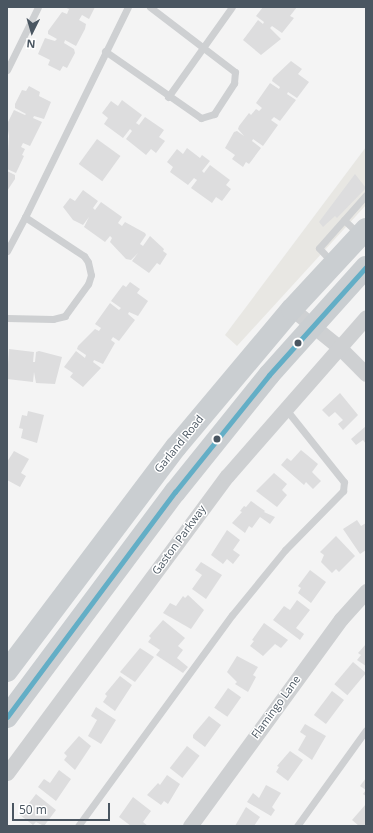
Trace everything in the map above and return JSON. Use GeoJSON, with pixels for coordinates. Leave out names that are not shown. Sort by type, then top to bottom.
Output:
{"type":"FeatureCollection","features":[{"type":"Feature","properties":{"kind":"main road","name":"Garland Road"},"geometry":{"type":"LineString","coordinates":[[7,671],[86,564],[176,447],[292,309],[363,232]]}},
{"type":"Feature","properties":{"kind":"main road"},"geometry":{"type":"LineString","coordinates":[[7,717],[107,580],[269,375],[366,267]]}},
{"type":"Feature","properties":{"kind":"main road"},"geometry":{"type":"LineString","coordinates":[[86,564],[107,580]]}},
{"type":"Feature","properties":{"kind":"street"},"geometry":{"type":"LineString","coordinates":[[292,309],[339,347],[366,374]]}},
{"type":"Feature","properties":{"kind":"street","name":"Gaston Parkway"},"geometry":{"type":"LineString","coordinates":[[7,773],[227,476],[366,317]]}},
{"type":"Feature","properties":{"kind":"street","name":"Flamingo Lane"},"geometry":{"type":"LineString","coordinates":[[190,826],[341,619],[366,591]]}},
{"type":"Feature","properties":{"kind":"lane"},"geometry":{"type":"LineString","coordinates":[[7,70],[38,7]]}},
{"type":"Feature","properties":{"kind":"lane"},"geometry":{"type":"LineString","coordinates":[[7,251],[128,7]]}},
{"type":"Feature","properties":{"kind":"lane"},"geometry":{"type":"LineString","coordinates":[[105,51],[168,97],[201,118],[214,114],[234,83],[236,76],[233,69],[150,7]]}},
{"type":"Feature","properties":{"kind":"lane"},"geometry":{"type":"LineString","coordinates":[[168,97],[232,7]]}},
{"type":"Feature","properties":{"kind":"lane"},"geometry":{"type":"LineString","coordinates":[[333,263],[319,248],[366,195]]}},
{"type":"Feature","properties":{"kind":"lane"},"geometry":{"type":"LineString","coordinates":[[7,318],[53,319],[66,316],[88,284],[91,275],[88,262],[84,256],[25,216]]}},
{"type":"Feature","properties":{"kind":"lane"},"geometry":{"type":"LineString","coordinates":[[344,220],[363,232]]}},
{"type":"Feature","properties":{"kind":"lane"},"geometry":{"type":"LineString","coordinates":[[78,826],[232,615],[285,550],[343,492],[344,482],[285,408]]}},
{"type":"Feature","properties":{"kind":"lane"},"geometry":{"type":"LineString","coordinates":[[297,826],[366,730]]}},
{"type":"Feature","properties":{"kind":"shaded area"},"geometry":{"type":"Polygon","coordinates":[[[366,147],[366,205],[237,346],[225,335],[366,147]]]}},
{"type":"Feature","properties":{"kind":"building"},"geometry":{"type":"Polygon","coordinates":[[[64,7],[95,7],[89,19],[82,15],[79,20],[86,24],[76,46],[65,40],[64,43],[74,49],[75,53],[67,68],[63,66],[60,71],[48,65],[50,60],[38,54],[45,38],[55,41],[57,39],[48,34],[48,31],[62,12],[67,14],[69,9],[64,7]]]}},
{"type":"Feature","properties":{"kind":"building"},"geometry":{"type":"Polygon","coordinates":[[[263,7],[297,7],[290,16],[294,18],[282,33],[272,26],[270,28],[281,39],[261,55],[243,40],[258,20],[263,24],[264,22],[256,16],[263,7]]]}},
{"type":"Feature","properties":{"kind":"building"},"geometry":{"type":"Polygon","coordinates":[[[291,61],[302,69],[298,74],[309,82],[297,98],[288,92],[287,94],[296,100],[280,121],[274,117],[271,120],[278,125],[263,146],[253,139],[252,141],[261,148],[249,164],[246,162],[243,167],[232,159],[235,155],[225,148],[234,132],[237,131],[244,136],[238,129],[239,126],[249,113],[251,115],[256,109],[259,111],[262,108],[256,103],[270,83],[279,89],[280,87],[272,81],[273,78],[291,61]]]}},
{"type":"Feature","properties":{"kind":"building"},"geometry":{"type":"Polygon","coordinates":[[[29,86],[40,92],[39,96],[51,102],[44,119],[34,116],[33,118],[42,122],[30,146],[23,143],[21,147],[25,149],[22,155],[24,156],[16,173],[7,169],[9,136],[7,124],[14,110],[25,115],[26,114],[15,108],[15,104],[22,90],[26,91],[29,86]]]}},
{"type":"Feature","properties":{"kind":"building"},"geometry":{"type":"Polygon","coordinates":[[[122,100],[142,115],[136,123],[139,125],[145,117],[164,130],[159,137],[165,141],[156,153],[151,149],[146,155],[126,139],[132,131],[130,129],[123,138],[104,124],[108,118],[102,113],[111,101],[118,106],[122,100]]]}},
{"type":"Feature","properties":{"kind":"building"},"geometry":{"type":"Polygon","coordinates":[[[97,139],[120,156],[102,181],[79,164],[97,139]]]}},
{"type":"Feature","properties":{"kind":"building"},"geometry":{"type":"Polygon","coordinates":[[[187,148],[200,158],[202,155],[210,161],[202,171],[204,173],[210,165],[230,180],[226,185],[231,189],[222,201],[216,197],[212,203],[191,188],[197,180],[194,178],[188,185],[170,172],[173,167],[167,162],[177,149],[183,154],[187,148]]]}},
{"type":"Feature","properties":{"kind":"building"},"geometry":{"type":"Polygon","coordinates":[[[7,171],[15,175],[15,179],[7,191],[7,171]]]}},
{"type":"Feature","properties":{"kind":"building"},"geometry":{"type":"Polygon","coordinates":[[[355,174],[366,188],[337,218],[335,216],[323,227],[319,222],[355,174]]]}},
{"type":"Feature","properties":{"kind":"building"},"geometry":{"type":"Polygon","coordinates":[[[83,190],[98,201],[93,208],[95,210],[101,202],[122,217],[118,223],[122,226],[125,222],[145,233],[146,235],[140,244],[143,246],[150,236],[164,249],[163,251],[167,254],[160,265],[157,263],[149,273],[132,261],[138,253],[131,260],[126,259],[110,242],[112,238],[110,236],[105,242],[84,227],[89,217],[83,225],[73,220],[63,207],[70,198],[75,201],[83,190]]]}},
{"type":"Feature","properties":{"kind":"building"},"geometry":{"type":"Polygon","coordinates":[[[130,282],[140,289],[137,293],[148,301],[138,316],[129,312],[128,314],[135,320],[119,341],[113,337],[111,340],[115,343],[103,364],[94,360],[93,362],[101,368],[83,387],[70,377],[73,373],[64,367],[76,351],[85,358],[86,355],[77,349],[78,346],[95,329],[99,331],[101,328],[95,324],[110,303],[119,310],[121,308],[111,301],[123,285],[126,287],[130,282]]]}},
{"type":"Feature","properties":{"kind":"building"},"geometry":{"type":"Polygon","coordinates":[[[9,349],[34,352],[33,362],[35,362],[36,352],[39,351],[62,357],[55,384],[36,383],[34,372],[33,382],[7,379],[9,349]]]}},
{"type":"Feature","properties":{"kind":"building"},"geometry":{"type":"Polygon","coordinates":[[[340,393],[358,415],[343,430],[338,424],[343,420],[335,412],[329,417],[322,410],[340,393]]]}},
{"type":"Feature","properties":{"kind":"building"},"geometry":{"type":"Polygon","coordinates":[[[28,411],[44,415],[37,443],[21,438],[23,429],[19,428],[22,415],[27,416],[28,411]]]}},
{"type":"Feature","properties":{"kind":"building"},"geometry":{"type":"Polygon","coordinates":[[[366,426],[366,444],[363,440],[356,445],[351,439],[366,426]]]}},
{"type":"Feature","properties":{"kind":"building"},"geometry":{"type":"Polygon","coordinates":[[[301,450],[318,464],[312,472],[321,481],[313,489],[306,482],[304,485],[281,465],[287,458],[291,461],[301,450]]]}},
{"type":"Feature","properties":{"kind":"building"},"geometry":{"type":"Polygon","coordinates":[[[14,451],[29,459],[21,473],[26,476],[20,487],[7,480],[7,462],[14,451]]]}},
{"type":"Feature","properties":{"kind":"building"},"geometry":{"type":"Polygon","coordinates":[[[274,473],[287,484],[282,490],[287,495],[277,507],[256,491],[274,473]]]}},
{"type":"Feature","properties":{"kind":"building"},"geometry":{"type":"Polygon","coordinates":[[[251,501],[265,511],[264,512],[275,517],[270,524],[260,517],[252,528],[249,526],[245,533],[232,523],[242,512],[240,511],[244,506],[246,507],[251,501]]]}},
{"type":"Feature","properties":{"kind":"building"},"geometry":{"type":"Polygon","coordinates":[[[357,520],[361,526],[366,523],[366,550],[360,554],[343,529],[357,520]]]}},
{"type":"Feature","properties":{"kind":"building"},"geometry":{"type":"Polygon","coordinates":[[[227,530],[240,540],[233,550],[240,555],[233,564],[227,559],[223,564],[211,555],[227,530]]]}},
{"type":"Feature","properties":{"kind":"building"},"geometry":{"type":"Polygon","coordinates":[[[336,536],[355,556],[339,572],[336,569],[332,573],[321,562],[324,555],[320,552],[336,536]]]}},
{"type":"Feature","properties":{"kind":"building"},"geometry":{"type":"Polygon","coordinates":[[[201,562],[222,575],[206,599],[192,589],[202,575],[195,570],[201,562]]]}},
{"type":"Feature","properties":{"kind":"building"},"geometry":{"type":"Polygon","coordinates":[[[310,570],[326,582],[311,603],[298,593],[301,588],[298,586],[310,570]]]}},
{"type":"Feature","properties":{"kind":"building"},"geometry":{"type":"Polygon","coordinates":[[[188,595],[204,610],[191,629],[163,613],[170,603],[176,606],[183,596],[185,598],[188,595]]]}},
{"type":"Feature","properties":{"kind":"building"},"geometry":{"type":"Polygon","coordinates":[[[297,600],[310,610],[296,628],[304,634],[300,640],[273,620],[284,606],[290,610],[297,600]]]}},
{"type":"Feature","properties":{"kind":"building"},"geometry":{"type":"Polygon","coordinates":[[[163,620],[185,638],[178,646],[183,650],[177,658],[188,667],[183,673],[156,655],[160,650],[148,642],[151,638],[149,636],[163,620]]]}},
{"type":"Feature","properties":{"kind":"building"},"geometry":{"type":"Polygon","coordinates":[[[264,623],[288,640],[281,648],[275,644],[263,656],[250,646],[254,641],[252,640],[264,623]]]}},
{"type":"Feature","properties":{"kind":"building"},"geometry":{"type":"Polygon","coordinates":[[[366,644],[366,666],[357,660],[361,655],[358,653],[366,644]]]}},
{"type":"Feature","properties":{"kind":"building"},"geometry":{"type":"Polygon","coordinates":[[[140,648],[154,657],[135,682],[120,672],[140,648]]]}},
{"type":"Feature","properties":{"kind":"building"},"geometry":{"type":"Polygon","coordinates":[[[237,656],[258,667],[253,675],[256,677],[248,692],[235,684],[237,682],[227,672],[237,656]]]}},
{"type":"Feature","properties":{"kind":"building"},"geometry":{"type":"Polygon","coordinates":[[[353,662],[366,673],[347,695],[334,684],[353,662]]]}},
{"type":"Feature","properties":{"kind":"building"},"geometry":{"type":"Polygon","coordinates":[[[120,676],[132,685],[115,711],[103,702],[107,696],[105,694],[120,676]]]}},
{"type":"Feature","properties":{"kind":"building"},"geometry":{"type":"Polygon","coordinates":[[[228,688],[241,697],[227,717],[214,708],[228,688]]]}},
{"type":"Feature","properties":{"kind":"building"},"geometry":{"type":"Polygon","coordinates":[[[332,691],[344,700],[326,724],[314,715],[332,691]]]}},
{"type":"Feature","properties":{"kind":"building"},"geometry":{"type":"Polygon","coordinates":[[[96,707],[116,720],[101,744],[88,736],[97,720],[91,716],[96,707]]]}},
{"type":"Feature","properties":{"kind":"building"},"geometry":{"type":"Polygon","coordinates":[[[209,716],[221,725],[205,747],[193,738],[193,735],[209,716]]]}},
{"type":"Feature","properties":{"kind":"building"},"geometry":{"type":"Polygon","coordinates":[[[305,724],[326,736],[312,760],[298,750],[306,736],[300,732],[305,724]]]}},
{"type":"Feature","properties":{"kind":"building"},"geometry":{"type":"Polygon","coordinates":[[[79,736],[91,746],[75,770],[64,760],[67,756],[64,753],[79,736]]]}},
{"type":"Feature","properties":{"kind":"building"},"geometry":{"type":"Polygon","coordinates":[[[187,746],[200,756],[182,778],[170,768],[187,746]]]}},
{"type":"Feature","properties":{"kind":"building"},"geometry":{"type":"Polygon","coordinates":[[[290,751],[303,760],[288,781],[276,772],[279,767],[277,766],[290,751]]]}},
{"type":"Feature","properties":{"kind":"building"},"geometry":{"type":"Polygon","coordinates":[[[59,770],[71,779],[56,801],[38,787],[44,779],[50,783],[59,770]]]}},
{"type":"Feature","properties":{"kind":"building"},"geometry":{"type":"Polygon","coordinates":[[[167,775],[180,784],[168,804],[164,801],[161,805],[147,795],[158,783],[160,785],[167,775]]]}},
{"type":"Feature","properties":{"kind":"building"},"geometry":{"type":"Polygon","coordinates":[[[366,778],[366,790],[360,786],[366,778]]]}},
{"type":"Feature","properties":{"kind":"building"},"geometry":{"type":"Polygon","coordinates":[[[266,785],[281,793],[272,807],[275,810],[271,816],[247,802],[253,793],[259,798],[266,785]]]}},
{"type":"Feature","properties":{"kind":"building"},"geometry":{"type":"Polygon","coordinates":[[[36,794],[56,810],[44,826],[36,822],[33,825],[20,815],[36,794]]]}},
{"type":"Feature","properties":{"kind":"building"},"geometry":{"type":"Polygon","coordinates":[[[133,797],[151,811],[143,822],[148,826],[131,826],[119,817],[133,797]]]}},
{"type":"Feature","properties":{"kind":"building"},"geometry":{"type":"Polygon","coordinates":[[[366,804],[366,826],[359,826],[352,820],[366,804]]]}},
{"type":"Feature","properties":{"kind":"building"},"geometry":{"type":"Polygon","coordinates":[[[246,807],[260,817],[254,826],[235,826],[246,807]]]}},
{"type":"Feature","properties":{"kind":"transit line"},"geometry":{"type":"LineString","coordinates":[[7,717],[175,492],[269,375],[366,267]]}}]}
